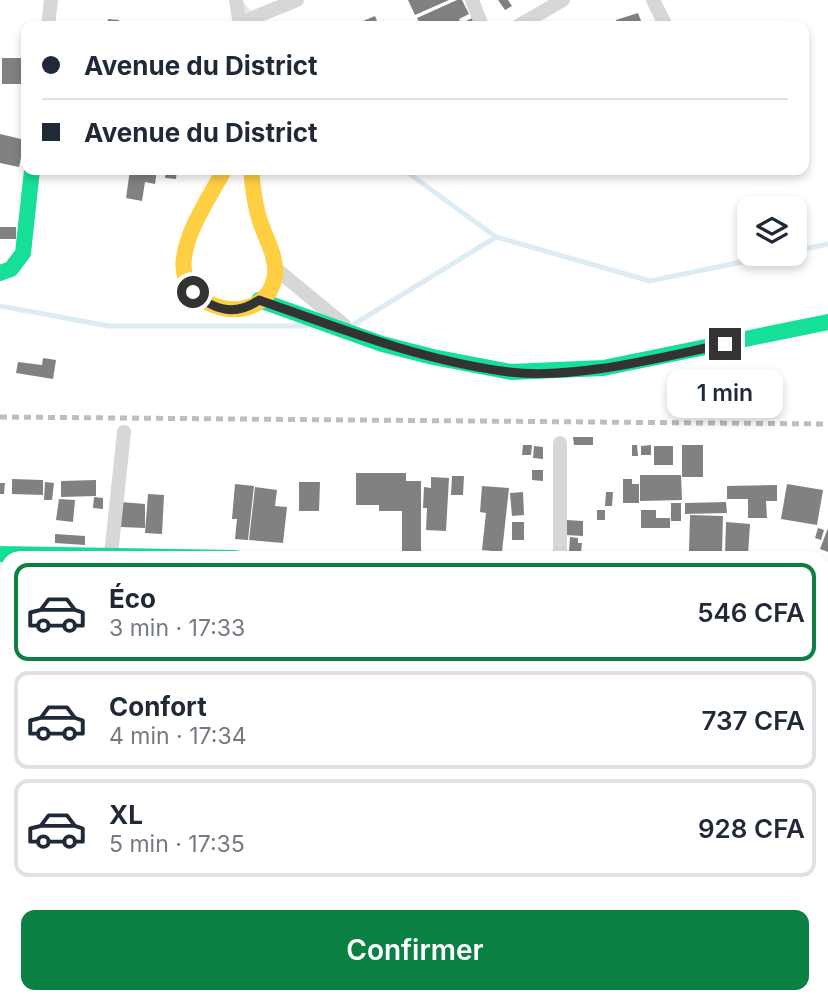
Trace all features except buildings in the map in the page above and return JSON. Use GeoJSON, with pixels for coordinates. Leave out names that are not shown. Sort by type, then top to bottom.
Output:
{"type":"FeatureCollection","features":[{"type":"Feature","properties":{"kind":"street"},"geometry":{"type":"LineString","coordinates":[[49,21],[51,0]]}},
{"type":"Feature","properties":{"kind":"street"},"geometry":{"type":"LineString","coordinates":[[236,0],[240,21]]}},
{"type":"Feature","properties":{"kind":"street"},"geometry":{"type":"LineString","coordinates":[[247,21],[297,0]]}},
{"type":"Feature","properties":{"kind":"street"},"geometry":{"type":"LineString","coordinates":[[472,0],[480,21]]}},
{"type":"Feature","properties":{"kind":"street"},"geometry":{"type":"LineString","coordinates":[[527,21],[563,0]]}},
{"type":"Feature","properties":{"kind":"street"},"geometry":{"type":"LineString","coordinates":[[653,0],[664,21]]}},
{"type":"Feature","properties":{"kind":"street"},"geometry":{"type":"LineString","coordinates":[[0,273],[17,264],[23,253],[31,175]]}},
{"type":"Feature","properties":{"kind":"street"},"geometry":{"type":"LineString","coordinates":[[222,175],[189,240],[183,263],[184,278],[193,292],[204,302],[222,310],[241,309],[259,300],[272,286],[275,276],[275,268],[257,210],[252,175]]}},
{"type":"Feature","properties":{"kind":"street"},"geometry":{"type":"LineString","coordinates":[[275,268],[353,333]]}},
{"type":"Feature","properties":{"kind":"street"},"geometry":{"type":"LineString","coordinates":[[259,300],[382,344],[511,372],[603,368],[828,322]]}},
{"type":"Feature","properties":{"kind":"street"},"geometry":{"type":"LineString","coordinates":[[111,551],[124,432]]}},
{"type":"Feature","properties":{"kind":"street"},"geometry":{"type":"LineString","coordinates":[[559,551],[560,443]]}},
{"type":"Feature","properties":{"kind":"waterway"},"geometry":{"type":"LineString","coordinates":[[241,3],[256,21]]}},
{"type":"Feature","properties":{"kind":"waterway"},"geometry":{"type":"LineString","coordinates":[[411,175],[496,237],[650,281],[737,263]]}},
{"type":"Feature","properties":{"kind":"waterway"},"geometry":{"type":"LineString","coordinates":[[351,326],[496,237]]}},
{"type":"Feature","properties":{"kind":"waterway"},"geometry":{"type":"LineString","coordinates":[[807,248],[828,244]]}},
{"type":"Feature","properties":{"kind":"waterway"},"geometry":{"type":"LineString","coordinates":[[0,306],[109,326],[307,326]]}},
{"type":"Feature","properties":{"kind":"railway"},"geometry":{"type":"LineString","coordinates":[[0,417],[828,424]]}},
{"type":"Feature","properties":{"kind":"traffic: fast"},"geometry":{"type":"LineString","coordinates":[[0,273],[11,269],[23,253],[31,175]]}},
{"type":"Feature","properties":{"kind":"traffic: fast"},"geometry":{"type":"LineString","coordinates":[[259,300],[382,344],[511,372],[603,368],[828,322]]}},
{"type":"Feature","properties":{"kind":"traffic: slow"},"geometry":{"type":"LineString","coordinates":[[221,175],[200,212],[186,246],[185,277],[194,292],[207,302],[224,308],[241,309],[256,304],[268,293],[275,275],[272,253],[256,206],[252,175]]}},
{"type":"Feature","properties":{"kind":"route"},"geometry":{"type":"LineString","coordinates":[[193,292],[204,302],[222,310],[241,309],[259,300],[382,344],[511,372],[603,368],[725,344]]}}]}
